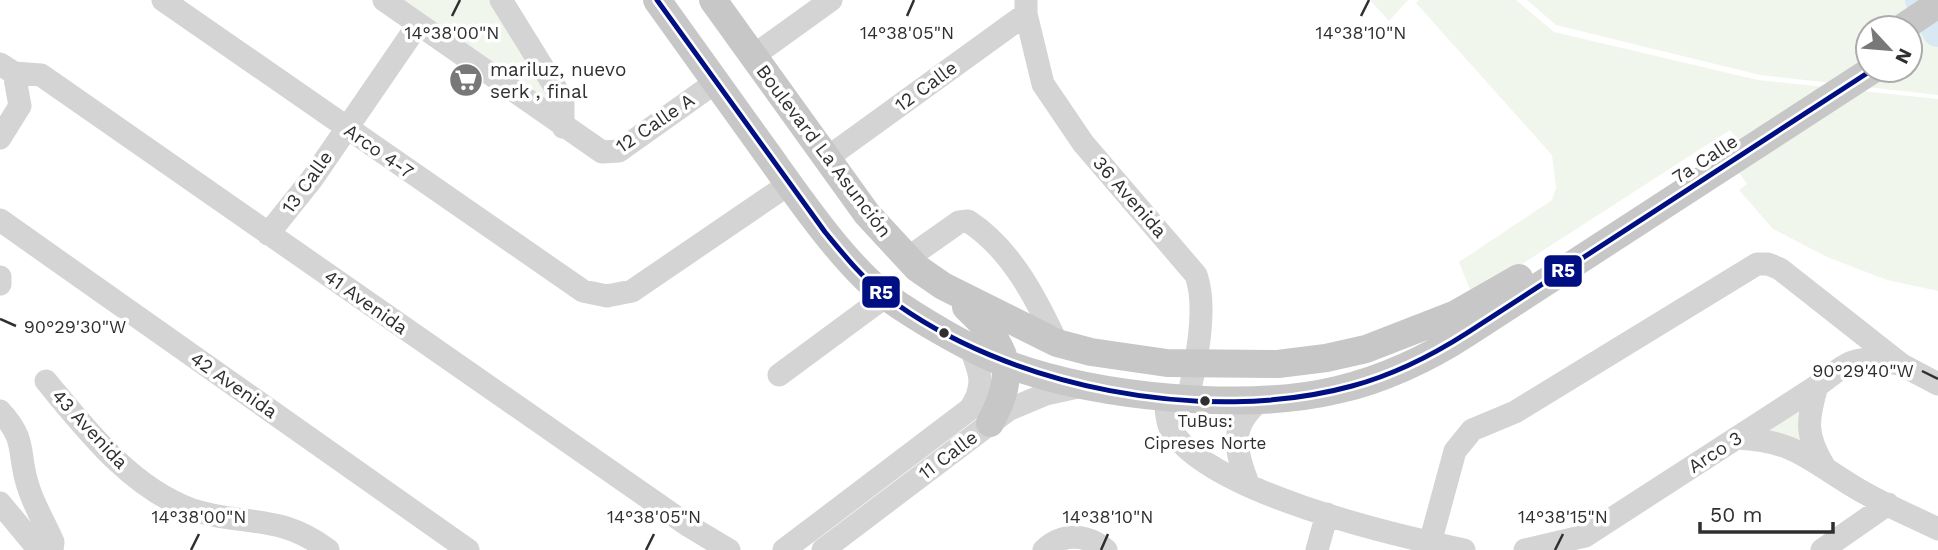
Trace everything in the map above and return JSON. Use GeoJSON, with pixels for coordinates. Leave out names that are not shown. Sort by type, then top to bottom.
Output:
{"type":"FeatureCollection","features":[{"type":"Feature","properties":{"kind":"main road"},"geometry":{"type":"LineString","coordinates":[[657,0],[832,240],[886,296],[970,347],[1006,364],[1085,385],[1177,397],[1264,398],[1338,390],[1385,374],[1458,339],[1705,169]]}},
{"type":"Feature","properties":{"kind":"main road","name":"Boulevard La Asunción"},"geometry":{"type":"LineString","coordinates":[[713,0],[867,214],[908,258],[943,286],[1057,343],[1130,359],[1278,364],[1366,349],[1456,314],[1541,263]]}},
{"type":"Feature","properties":{"kind":"main road"},"geometry":{"type":"LineString","coordinates":[[1923,14],[1938,4]]}},
{"type":"Feature","properties":{"kind":"main road","name":"7a Calle"},"geometry":{"type":"LineString","coordinates":[[1705,169],[1854,61]]}},
{"type":"Feature","properties":{"kind":"main road","name":"7a Calle"},"geometry":{"type":"LineString","coordinates":[[1541,263],[1854,81]]}},
{"type":"Feature","properties":{"kind":"main road"},"geometry":{"type":"LineString","coordinates":[[759,141],[795,114]]}},
{"type":"Feature","properties":{"kind":"main road"},"geometry":{"type":"LineString","coordinates":[[943,286],[989,329],[1006,364],[1006,388],[990,423]]}},
{"type":"Feature","properties":{"kind":"main road"},"geometry":{"type":"LineString","coordinates":[[1338,390],[1366,349]]}},
{"type":"Feature","properties":{"kind":"street"},"geometry":{"type":"LineString","coordinates":[[384,0],[417,26],[564,127]]}},
{"type":"Feature","properties":{"kind":"street"},"geometry":{"type":"LineString","coordinates":[[501,0],[563,100],[564,127]]}},
{"type":"Feature","properties":{"kind":"street"},"geometry":{"type":"LineString","coordinates":[[753,56],[831,0]]}},
{"type":"Feature","properties":{"kind":"street","name":"Arco 4-7"},"geometry":{"type":"LineString","coordinates":[[170,3],[583,292],[607,296],[632,291],[789,184]]}},
{"type":"Feature","properties":{"kind":"street","name":"12 Calle"},"geometry":{"type":"LineString","coordinates":[[827,158],[1026,7]]}},
{"type":"Feature","properties":{"kind":"street","name":"36 Avenida"},"geometry":{"type":"LineString","coordinates":[[1026,7],[1043,83],[1083,144],[1164,234],[1186,266],[1192,300],[1200,309],[1196,363]]}},
{"type":"Feature","properties":{"kind":"street","name":"13 Calle"},"geometry":{"type":"LineString","coordinates":[[268,234],[417,26]]}},
{"type":"Feature","properties":{"kind":"street"},"geometry":{"type":"LineString","coordinates":[[0,138],[20,106],[7,68]]}},
{"type":"Feature","properties":{"kind":"street","name":"41 Avenida"},"geometry":{"type":"LineString","coordinates":[[7,68],[41,75],[689,526],[729,550]]}},
{"type":"Feature","properties":{"kind":"street","name":"12 Calle A"},"geometry":{"type":"LineString","coordinates":[[564,127],[593,147],[608,153],[619,152],[716,82]]}},
{"type":"Feature","properties":{"kind":"street","name":"42 Avenida"},"geometry":{"type":"LineString","coordinates":[[0,219],[468,550]]}},
{"type":"Feature","properties":{"kind":"street"},"geometry":{"type":"LineString","coordinates":[[908,258],[959,222],[968,220],[980,229],[1033,291],[1057,343]]}},
{"type":"Feature","properties":{"kind":"street"},"geometry":{"type":"LineString","coordinates":[[1430,543],[1455,451],[1472,430],[1516,412],[1757,264],[1780,269],[1902,365],[1938,384]]}},
{"type":"Feature","properties":{"kind":"street"},"geometry":{"type":"LineString","coordinates":[[779,375],[886,296]]}},
{"type":"Feature","properties":{"kind":"street"},"geometry":{"type":"LineString","coordinates":[[1844,319],[1851,343],[1845,364]]}},
{"type":"Feature","properties":{"kind":"street","name":"11 Calle"},"geometry":{"type":"LineString","coordinates":[[784,550],[970,409],[979,396],[982,381],[970,347]]}},
{"type":"Feature","properties":{"kind":"street"},"geometry":{"type":"LineString","coordinates":[[1845,364],[1865,358],[1902,365]]}},
{"type":"Feature","properties":{"kind":"street"},"geometry":{"type":"LineString","coordinates":[[1196,363],[1177,397],[1169,427],[1189,450],[1249,486],[1327,514],[1464,550]]}},
{"type":"Feature","properties":{"kind":"street","name":"Arco 3"},"geometry":{"type":"LineString","coordinates":[[1525,550],[1585,536],[1817,386],[1845,364]]}},
{"type":"Feature","properties":{"kind":"street","name":"43 Avenida"},"geometry":{"type":"LineString","coordinates":[[46,381],[94,438],[159,494],[190,509],[286,526],[307,535],[328,550]]}},
{"type":"Feature","properties":{"kind":"street","name":"11 Calle"},"geometry":{"type":"LineString","coordinates":[[823,550],[1008,410],[1033,399],[1085,385]]}},
{"type":"Feature","properties":{"kind":"street"},"geometry":{"type":"LineString","coordinates":[[1817,386],[1808,424],[1812,447],[1826,468]]}},
{"type":"Feature","properties":{"kind":"street"},"geometry":{"type":"LineString","coordinates":[[1249,486],[1236,446],[1238,429],[1247,410],[1264,398]]}},
{"type":"Feature","properties":{"kind":"street"},"geometry":{"type":"LineString","coordinates":[[0,411],[21,442],[27,484],[53,542],[46,549],[0,503]]}},
{"type":"Feature","properties":{"kind":"street"},"geometry":{"type":"LineString","coordinates":[[1737,438],[1781,443],[1938,529]]}},
{"type":"Feature","properties":{"kind":"street"},"geometry":{"type":"LineString","coordinates":[[1822,550],[1888,504]]}},
{"type":"Feature","properties":{"kind":"street"},"geometry":{"type":"LineString","coordinates":[[1317,550],[1327,514]]}},
{"type":"Feature","properties":{"kind":"street"},"geometry":{"type":"LineString","coordinates":[[1044,550],[1057,540],[1071,536],[1084,537],[1106,550]]}},
{"type":"Feature","properties":{"kind":"shaded area"},"geometry":{"type":"Polygon","coordinates":[[[389,0],[494,0],[558,103],[557,115],[389,0]]]}},
{"type":"Feature","properties":{"kind":"shaded area"},"geometry":{"type":"Polygon","coordinates":[[[1370,0],[1408,0],[1389,21],[1370,0]]]}},
{"type":"Feature","properties":{"kind":"shaded area"},"geometry":{"type":"Polygon","coordinates":[[[1419,0],[1516,0],[1554,32],[1758,80],[1938,99],[1938,291],[1887,280],[1827,257],[1773,229],[1739,190],[1747,184],[1736,168],[1751,156],[1730,130],[1522,264],[1471,292],[1459,262],[1552,200],[1556,188],[1552,155],[1416,3],[1419,0]]]}},
{"type":"Feature","properties":{"kind":"shaded area"},"geometry":{"type":"Polygon","coordinates":[[[1527,0],[1923,0],[1938,10],[1938,95],[1760,75],[1556,25],[1527,0]]]}},
{"type":"Feature","properties":{"kind":"shaded area"},"geometry":{"type":"Polygon","coordinates":[[[1811,395],[1813,454],[1747,435],[1811,395]]]}},
{"type":"Feature","properties":{"kind":"waterway"},"geometry":{"type":"LineString","coordinates":[[1921,0],[1938,31]]}},
{"type":"Feature","properties":{"kind":"transit line","name":"R5"},"geometry":{"type":"LineString","coordinates":[[657,0],[825,232],[862,275],[887,297],[935,329],[990,355],[1048,376],[1110,391],[1172,399],[1235,402],[1295,397],[1352,386],[1411,364],[1467,333],[1854,82]]}},
{"type":"Feature","properties":{"kind":"place","name":"mariluz, nuevo serk , final"},"geometry":{"type":"Point","coordinates":[466,80]}},
{"type":"Feature","properties":{"kind":"place","name":"TuBus: Cipreses Norte"},"geometry":{"type":"Point","coordinates":[1205,401]}}]}
